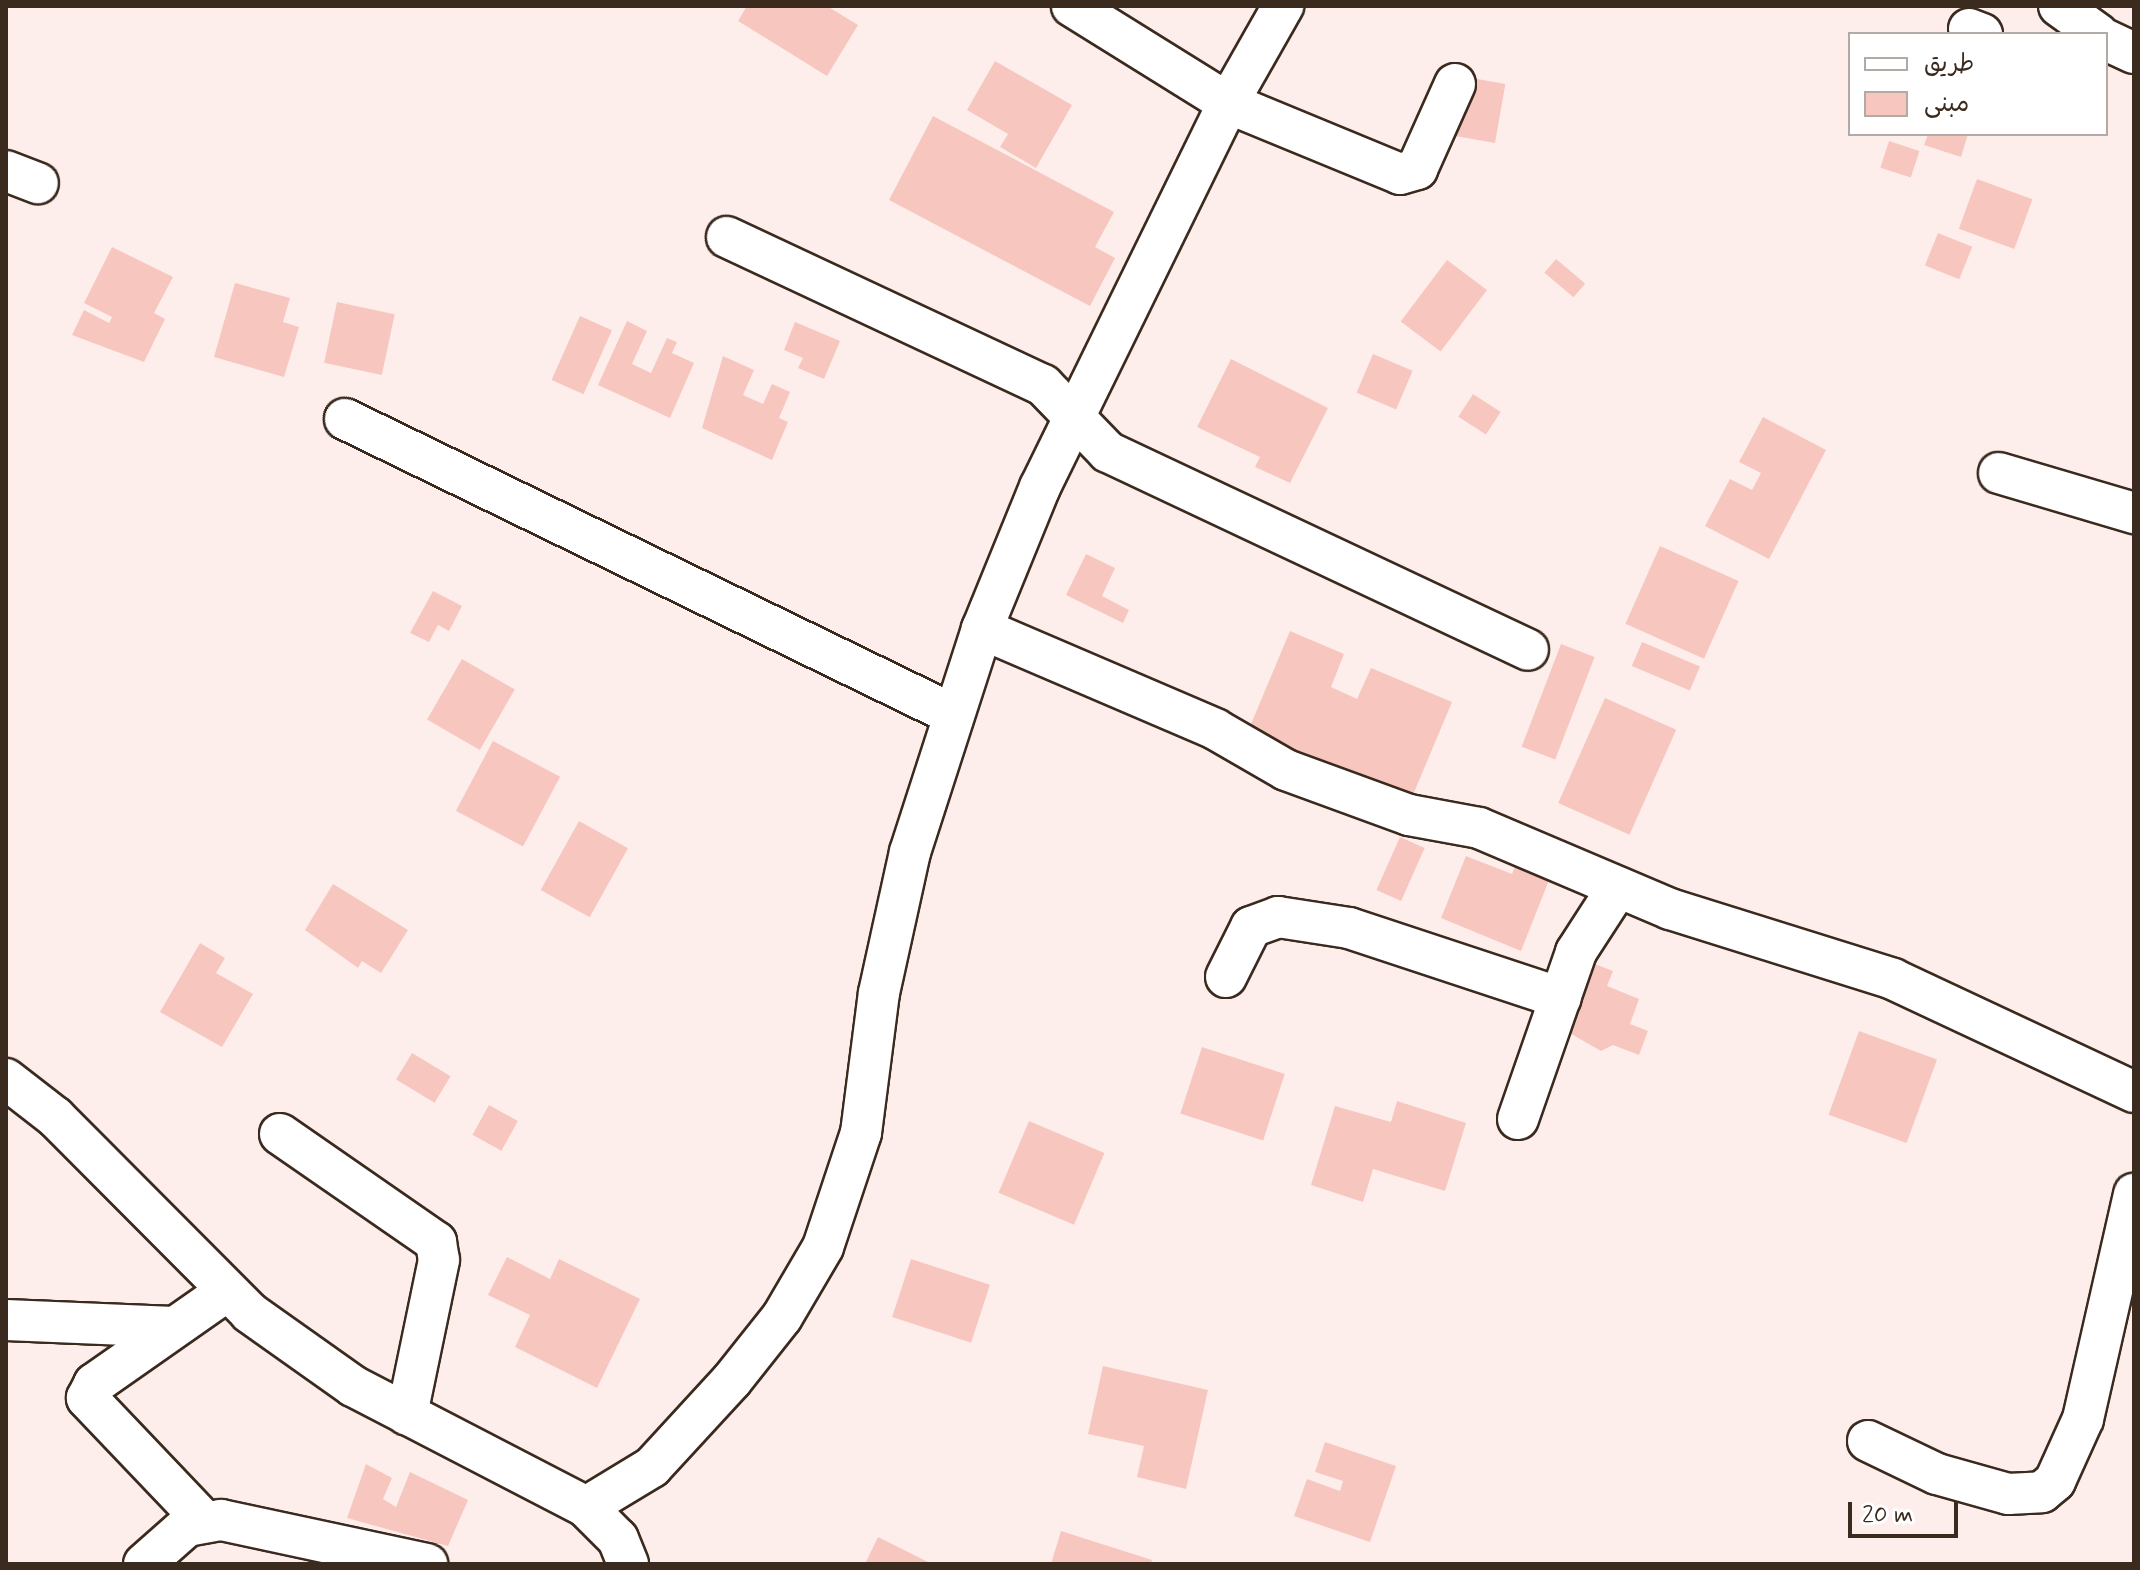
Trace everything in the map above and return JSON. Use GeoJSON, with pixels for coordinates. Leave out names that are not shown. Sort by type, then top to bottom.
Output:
{"type":"FeatureCollection","features":[{"type":"Feature","properties":{"kind":"street"},"geometry":{"type":"LineString","coordinates":[[1072,6],[1228,103],[1406,174],[1420,164],[1455,84]]}},
{"type":"Feature","properties":{"kind":"street"},"geometry":{"type":"LineString","coordinates":[[586,1507],[642,1476],[732,1380],[782,1317],[823,1247],[861,1133],[893,922],[952,714],[982,629],[1076,415],[1228,103],[1283,6]]}},
{"type":"Feature","properties":{"kind":"street"},"geometry":{"type":"LineString","coordinates":[[2066,7],[2096,32]]}},
{"type":"Feature","properties":{"kind":"street"},"geometry":{"type":"LineString","coordinates":[[2108,41],[2134,53]]}},
{"type":"Feature","properties":{"kind":"street"},"geometry":{"type":"LineString","coordinates":[[727,237],[1043,385],[1076,415],[1108,452],[1528,650]]}},
{"type":"Feature","properties":{"kind":"street"},"geometry":{"type":"LineString","coordinates":[[345,419],[952,714]]}},
{"type":"Feature","properties":{"kind":"street"},"geometry":{"type":"LineString","coordinates":[[1999,473],[2134,513]]}},
{"type":"Feature","properties":{"kind":"street"},"geometry":{"type":"LineString","coordinates":[[982,629],[1215,729],[1286,770],[1409,815],[1479,828],[1618,887],[1905,984],[2134,1092]]}},
{"type":"Feature","properties":{"kind":"street"},"geometry":{"type":"LineString","coordinates":[[1518,1119],[1584,934],[1618,887]]}},
{"type":"Feature","properties":{"kind":"street"},"geometry":{"type":"LineString","coordinates":[[1226,977],[1251,927],[1278,917],[1349,928],[1561,998]]}},
{"type":"Feature","properties":{"kind":"street"},"geometry":{"type":"LineString","coordinates":[[6,1079],[55,1117],[224,1293],[300,1352],[407,1415],[586,1507],[618,1539],[628,1564]]}},
{"type":"Feature","properties":{"kind":"street"},"geometry":{"type":"LineString","coordinates":[[280,1134],[436,1242],[439,1260],[407,1415]]}},
{"type":"Feature","properties":{"kind":"street"},"geometry":{"type":"LineString","coordinates":[[1868,1441],[1937,1474],[2008,1494],[2042,1492],[2055,1481],[2083,1419],[2134,1194]]}},
{"type":"Feature","properties":{"kind":"street"},"geometry":{"type":"LineString","coordinates":[[224,1293],[94,1384],[87,1398],[204,1521],[330,1553],[427,1564]]}},
{"type":"Feature","properties":{"kind":"street"},"geometry":{"type":"LineString","coordinates":[[6,1320],[174,1327]]}},
{"type":"Feature","properties":{"kind":"street"},"geometry":{"type":"LineString","coordinates":[[152,1561],[204,1521]]}},
{"type":"Feature","properties":{"kind":"building"},"geometry":{"type":"Polygon","coordinates":[[[747,6],[827,6],[858,25],[827,76],[738,21],[747,6]]]}},
{"type":"Feature","properties":{"kind":"building"},"geometry":{"type":"Polygon","coordinates":[[[995,61],[1072,105],[1036,168],[1000,147],[1008,134],[967,110],[995,61]]]}},
{"type":"Feature","properties":{"kind":"building"},"geometry":{"type":"Polygon","coordinates":[[[1466,77],[1505,84],[1495,143],[1456,136],[1466,77]]]}},
{"type":"Feature","properties":{"kind":"building"},"geometry":{"type":"Polygon","coordinates":[[[933,116],[1114,212],[1095,247],[1115,258],[1090,306],[889,200],[933,116]]]}},
{"type":"Feature","properties":{"kind":"building"},"geometry":{"type":"Polygon","coordinates":[[[1927,136],[1967,136],[1961,157],[1924,145],[1927,136]]]}},
{"type":"Feature","properties":{"kind":"building"},"geometry":{"type":"Polygon","coordinates":[[[1889,141],[1919,151],[1911,178],[1880,168],[1889,141]]]}},
{"type":"Feature","properties":{"kind":"building"},"geometry":{"type":"Polygon","coordinates":[[[1977,179],[2032,199],[2014,249],[1959,229],[1977,179]]]}},
{"type":"Feature","properties":{"kind":"building"},"geometry":{"type":"Polygon","coordinates":[[[1938,233],[1972,247],[1959,279],[1925,265],[1938,233]]]}},
{"type":"Feature","properties":{"kind":"building"},"geometry":{"type":"Polygon","coordinates":[[[112,247],[173,277],[154,313],[165,319],[144,362],[72,335],[84,310],[109,323],[112,317],[84,303],[112,247]]]}},
{"type":"Feature","properties":{"kind":"building"},"geometry":{"type":"Polygon","coordinates":[[[1556,259],[1585,283],[1574,297],[1544,273],[1556,259]]]}},
{"type":"Feature","properties":{"kind":"building"},"geometry":{"type":"Polygon","coordinates":[[[1447,260],[1487,290],[1441,352],[1401,321],[1447,260]]]}},
{"type":"Feature","properties":{"kind":"building"},"geometry":{"type":"Polygon","coordinates":[[[235,283],[290,298],[283,322],[299,327],[284,377],[214,357],[235,283]]]}},
{"type":"Feature","properties":{"kind":"building"},"geometry":{"type":"Polygon","coordinates":[[[337,302],[395,314],[382,375],[324,363],[337,302]]]}},
{"type":"Feature","properties":{"kind":"building"},"geometry":{"type":"Polygon","coordinates":[[[580,316],[612,330],[584,394],[552,380],[580,316]]]}},
{"type":"Feature","properties":{"kind":"building"},"geometry":{"type":"Polygon","coordinates":[[[627,321],[647,331],[632,364],[651,373],[667,338],[677,342],[672,353],[694,363],[670,418],[598,385],[627,321]]]}},
{"type":"Feature","properties":{"kind":"building"},"geometry":{"type":"Polygon","coordinates":[[[795,322],[840,341],[824,379],[798,368],[803,358],[784,350],[795,322]]]}},
{"type":"Feature","properties":{"kind":"building"},"geometry":{"type":"Polygon","coordinates":[[[1373,354],[1413,371],[1396,409],[1357,393],[1373,354]]]}},
{"type":"Feature","properties":{"kind":"building"},"geometry":{"type":"Polygon","coordinates":[[[723,356],[754,370],[743,395],[763,404],[772,384],[790,392],[779,418],[788,422],[772,460],[702,428],[723,356]]]}},
{"type":"Feature","properties":{"kind":"building"},"geometry":{"type":"Polygon","coordinates":[[[1231,359],[1328,408],[1290,483],[1255,467],[1260,457],[1197,427],[1231,359]]]}},
{"type":"Feature","properties":{"kind":"building"},"geometry":{"type":"Polygon","coordinates":[[[1473,394],[1501,412],[1486,435],[1458,417],[1473,394]]]}},
{"type":"Feature","properties":{"kind":"building"},"geometry":{"type":"Polygon","coordinates":[[[1763,417],[1826,450],[1769,559],[1705,526],[1730,479],[1752,490],[1761,473],[1739,462],[1763,417]]]}},
{"type":"Feature","properties":{"kind":"building"},"geometry":{"type":"Polygon","coordinates":[[[1660,546],[1739,581],[1704,659],[1625,624],[1660,546]]]}},
{"type":"Feature","properties":{"kind":"building"},"geometry":{"type":"Polygon","coordinates":[[[1086,554],[1115,568],[1102,596],[1129,610],[1123,623],[1066,595],[1086,554]]]}},
{"type":"Feature","properties":{"kind":"building"},"geometry":{"type":"Polygon","coordinates":[[[433,591],[462,606],[449,631],[438,625],[429,642],[410,633],[433,591]]]}},
{"type":"Feature","properties":{"kind":"building"},"geometry":{"type":"Polygon","coordinates":[[[1290,631],[1344,654],[1331,687],[1357,699],[1371,668],[1452,702],[1410,802],[1246,736],[1290,631]]]}},
{"type":"Feature","properties":{"kind":"building"},"geometry":{"type":"Polygon","coordinates":[[[1642,642],[1700,667],[1690,691],[1632,666],[1642,642]]]}},
{"type":"Feature","properties":{"kind":"building"},"geometry":{"type":"Polygon","coordinates":[[[1561,644],[1595,657],[1555,760],[1522,747],[1561,644]]]}},
{"type":"Feature","properties":{"kind":"building"},"geometry":{"type":"Polygon","coordinates":[[[462,659],[515,689],[480,750],[427,720],[462,659]]]}},
{"type":"Feature","properties":{"kind":"building"},"geometry":{"type":"Polygon","coordinates":[[[1605,698],[1676,730],[1629,835],[1558,803],[1605,698]]]}},
{"type":"Feature","properties":{"kind":"building"},"geometry":{"type":"Polygon","coordinates":[[[493,741],[560,777],[523,846],[456,811],[493,741]]]}},
{"type":"Feature","properties":{"kind":"building"},"geometry":{"type":"Polygon","coordinates":[[[579,821],[628,848],[590,917],[541,890],[579,821]]]}},
{"type":"Feature","properties":{"kind":"building"},"geometry":{"type":"Polygon","coordinates":[[[1400,837],[1425,848],[1401,901],[1376,890],[1400,837]]]}},
{"type":"Feature","properties":{"kind":"building"},"geometry":{"type":"Polygon","coordinates":[[[1466,856],[1512,874],[1517,861],[1551,875],[1521,951],[1441,918],[1466,856]]]}},
{"type":"Feature","properties":{"kind":"building"},"geometry":{"type":"Polygon","coordinates":[[[333,884],[408,930],[381,973],[362,961],[358,968],[305,930],[333,884]]]}},
{"type":"Feature","properties":{"kind":"building"},"geometry":{"type":"Polygon","coordinates":[[[200,943],[225,958],[216,973],[253,994],[222,1047],[160,1012],[200,943]]]}},
{"type":"Feature","properties":{"kind":"building"},"geometry":{"type":"Polygon","coordinates":[[[1595,964],[1613,971],[1607,986],[1639,999],[1630,1024],[1648,1031],[1639,1055],[1613,1045],[1601,1051],[1559,1027],[1580,969],[1595,964]]]}},
{"type":"Feature","properties":{"kind":"building"},"geometry":{"type":"Polygon","coordinates":[[[1859,1031],[1937,1059],[1907,1143],[1829,1115],[1859,1031]]]}},
{"type":"Feature","properties":{"kind":"building"},"geometry":{"type":"Polygon","coordinates":[[[1202,1047],[1285,1074],[1263,1140],[1180,1114],[1202,1047]]]}},
{"type":"Feature","properties":{"kind":"building"},"geometry":{"type":"Polygon","coordinates":[[[412,1053],[451,1076],[435,1103],[396,1080],[412,1053]]]}},
{"type":"Feature","properties":{"kind":"building"},"geometry":{"type":"Polygon","coordinates":[[[1397,1101],[1466,1123],[1445,1191],[1373,1169],[1363,1202],[1311,1185],[1335,1106],[1391,1122],[1397,1101]]]}},
{"type":"Feature","properties":{"kind":"building"},"geometry":{"type":"Polygon","coordinates":[[[489,1105],[518,1121],[501,1151],[473,1135],[489,1105]]]}},
{"type":"Feature","properties":{"kind":"building"},"geometry":{"type":"Polygon","coordinates":[[[1029,1121],[1104,1153],[1074,1225],[999,1193],[1029,1121]]]}},
{"type":"Feature","properties":{"kind":"building"},"geometry":{"type":"Polygon","coordinates":[[[507,1257],[550,1279],[559,1259],[640,1299],[597,1388],[515,1347],[530,1315],[488,1295],[507,1257]]]}},
{"type":"Feature","properties":{"kind":"building"},"geometry":{"type":"Polygon","coordinates":[[[911,1259],[990,1285],[971,1343],[892,1317],[911,1259]]]}},
{"type":"Feature","properties":{"kind":"building"},"geometry":{"type":"Polygon","coordinates":[[[1103,1366],[1208,1390],[1186,1489],[1137,1477],[1144,1446],[1088,1434],[1103,1366]]]}},
{"type":"Feature","properties":{"kind":"building"},"geometry":{"type":"Polygon","coordinates":[[[1325,1442],[1396,1466],[1370,1542],[1294,1516],[1307,1479],[1340,1491],[1343,1481],[1315,1472],[1325,1442]]]}},
{"type":"Feature","properties":{"kind":"building"},"geometry":{"type":"Polygon","coordinates":[[[366,1464],[392,1478],[383,1499],[396,1507],[410,1472],[468,1500],[448,1546],[347,1518],[366,1464]]]}},
{"type":"Feature","properties":{"kind":"building"},"geometry":{"type":"Polygon","coordinates":[[[1061,1531],[1152,1560],[1151,1564],[1051,1564],[1061,1531]]]}},
{"type":"Feature","properties":{"kind":"building"},"geometry":{"type":"Polygon","coordinates":[[[878,1537],[932,1564],[865,1564],[878,1537]]]}}]}
